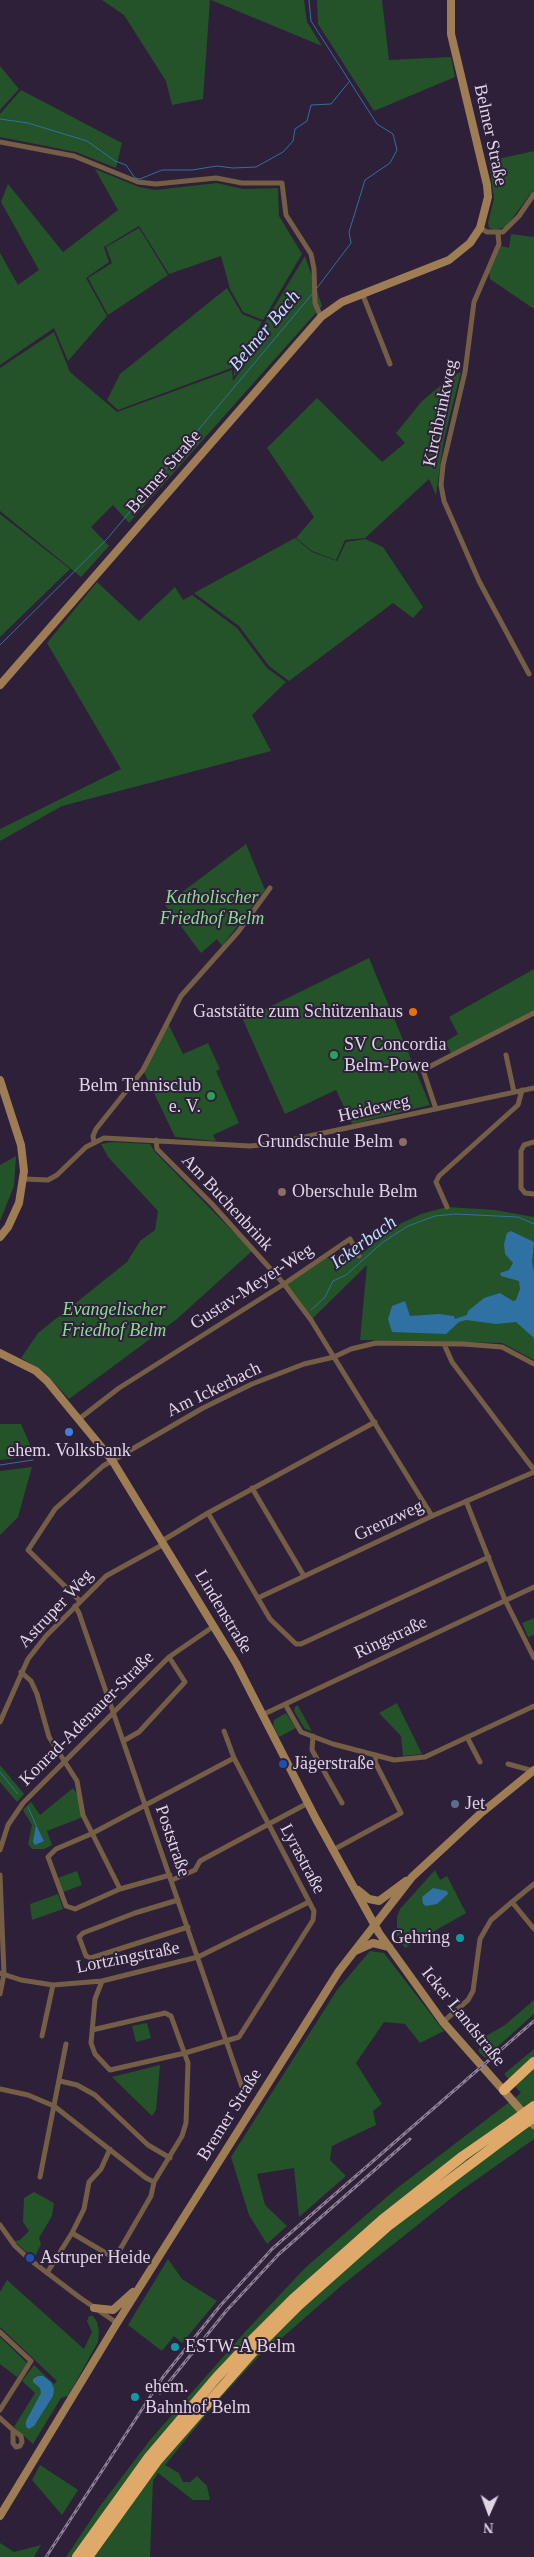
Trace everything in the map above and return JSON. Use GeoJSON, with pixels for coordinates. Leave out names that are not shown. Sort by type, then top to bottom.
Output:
{"type":"FeatureCollection","features":[{"type":"Feature","properties":{"kind":"highway"},"geometry":{"type":"LineString","coordinates":[[504,2090],[534,2062]]}},
{"type":"Feature","properties":{"kind":"highway"},"geometry":{"type":"LineString","coordinates":[[88,2557],[157,2461],[260,2344],[306,2299],[388,2226],[514,2126],[534,2106]]}},
{"type":"Feature","properties":{"kind":"highway"},"geometry":{"type":"LineString","coordinates":[[77,2557],[154,2450],[254,2338],[293,2299],[375,2225],[456,2161],[514,2126],[534,2117]]}},
{"type":"Feature","properties":{"kind":"street","name":"Belmer Straße"},"geometry":{"type":"LineString","coordinates":[[0,685],[321,317],[342,302],[362,293],[449,260],[470,243],[480,228],[488,197],[487,185],[451,34],[451,0]]}},
{"type":"Feature","properties":{"kind":"street"},"geometry":{"type":"LineString","coordinates":[[0,142],[74,156],[138,182],[156,184],[216,178],[242,183],[282,183],[286,215],[310,254],[315,303],[321,317]]}},
{"type":"Feature","properties":{"kind":"street"},"geometry":{"type":"LineString","coordinates":[[480,228],[487,232],[498,234],[509,227],[534,194]]}},
{"type":"Feature","properties":{"kind":"street","name":"Kirchbrinkweg"},"geometry":{"type":"LineString","coordinates":[[498,234],[498,244],[474,302],[464,372],[443,466],[441,485],[444,501],[479,581],[529,674]]}},
{"type":"Feature","properties":{"kind":"street"},"geometry":{"type":"LineString","coordinates":[[362,293],[390,364]]}},
{"type":"Feature","properties":{"kind":"street"},"geometry":{"type":"LineString","coordinates":[[24,1179],[48,1180],[94,1142],[93,1136],[96,1129],[143,1070],[181,996],[238,932],[270,888]]}},
{"type":"Feature","properties":{"kind":"street"},"geometry":{"type":"LineString","coordinates":[[436,1109],[423,1070],[534,1013]]}},
{"type":"Feature","properties":{"kind":"street"},"geometry":{"type":"LineString","coordinates":[[506,1055],[514,1092]]}},
{"type":"Feature","properties":{"kind":"street"},"geometry":{"type":"LineString","coordinates":[[0,1080],[21,1145],[24,1179],[19,1203],[8,1228],[0,1237]]}},
{"type":"Feature","properties":{"kind":"street","name":"Heideweg"},"geometry":{"type":"LineString","coordinates":[[94,1142],[117,1138],[243,1146],[272,1144],[534,1088]]}},
{"type":"Feature","properties":{"kind":"street"},"geometry":{"type":"LineString","coordinates":[[447,1207],[436,1182],[438,1176],[518,1105],[522,1090]]}},
{"type":"Feature","properties":{"kind":"street","name":"Am Buchenbrink"},"geometry":{"type":"LineString","coordinates":[[156,1140],[157,1149],[212,1204],[284,1284],[311,1320],[432,1516]]}},
{"type":"Feature","properties":{"kind":"street"},"geometry":{"type":"LineString","coordinates":[[534,1142],[524,1145],[521,1151],[521,1188],[525,1193],[534,1194]]}},
{"type":"Feature","properties":{"kind":"street","name":"Gustav-Meyer-Weg"},"geometry":{"type":"LineString","coordinates":[[79,1419],[118,1388],[284,1284],[350,1239],[359,1256]]}},
{"type":"Feature","properties":{"kind":"street","name":"Am Ickerbach"},"geometry":{"type":"LineString","coordinates":[[80,1601],[28,1550],[55,1509],[94,1473],[112,1460],[203,1408],[252,1384],[304,1364],[334,1357],[351,1349],[376,1343],[502,1347],[534,1364]]}},
{"type":"Feature","properties":{"kind":"street"},"geometry":{"type":"LineString","coordinates":[[444,1344],[452,1362],[534,1471]]}},
{"type":"Feature","properties":{"kind":"street","name":"Lindenstraße"},"geometry":{"type":"LineString","coordinates":[[0,1353],[36,1371],[79,1419],[112,1460],[215,1626],[333,1850],[374,1923]]}},
{"type":"Feature","properties":{"kind":"street","name":"Astruper Weg"},"geometry":{"type":"LineString","coordinates":[[0,1722],[28,1659],[75,1606],[106,1576],[208,1513],[375,1422]]}},
{"type":"Feature","properties":{"kind":"street","name":"Grenzweg"},"geometry":{"type":"LineString","coordinates":[[258,1598],[432,1516],[534,1471]]}},
{"type":"Feature","properties":{"kind":"street"},"geometry":{"type":"LineString","coordinates":[[252,1488],[304,1576]]}},
{"type":"Feature","properties":{"kind":"street"},"geometry":{"type":"LineString","coordinates":[[466,1501],[506,1600],[534,1658]]}},
{"type":"Feature","properties":{"kind":"street"},"geometry":{"type":"LineString","coordinates":[[208,1513],[270,1619],[293,1641],[300,1644],[489,1557]]}},
{"type":"Feature","properties":{"kind":"street","name":"Ringstraße"},"geometry":{"type":"LineString","coordinates":[[262,1716],[534,1587]]}},
{"type":"Feature","properties":{"kind":"street","name":"Poststraße"},"geometry":{"type":"LineString","coordinates":[[75,1606],[242,2087]]}},
{"type":"Feature","properties":{"kind":"street","name":"Konrad-Adenauer-Straße"},"geometry":{"type":"LineString","coordinates":[[0,1850],[8,1825],[23,1803],[64,1760],[169,1657],[215,1626]]}},
{"type":"Feature","properties":{"kind":"street"},"geometry":{"type":"LineString","coordinates":[[123,1741],[139,1732],[185,1682],[169,1657]]}},
{"type":"Feature","properties":{"kind":"street"},"geometry":{"type":"LineString","coordinates":[[21,1672],[32,1681],[49,1737],[77,1781],[83,1816],[120,1889]]}},
{"type":"Feature","properties":{"kind":"street"},"geometry":{"type":"LineString","coordinates":[[285,1704],[301,1732],[394,1760],[425,1757],[534,1706]]}},
{"type":"Feature","properties":{"kind":"street","name":"Lyrastraße"},"geometry":{"type":"LineString","coordinates":[[92,2030],[92,2049],[110,2070],[185,2053],[239,2037],[313,1920],[314,1911],[234,1758],[224,1731]]}},
{"type":"Feature","properties":{"kind":"street"},"geometry":{"type":"LineString","coordinates":[[313,1736],[312,1750],[342,1803]]}},
{"type":"Feature","properties":{"kind":"street"},"geometry":{"type":"LineString","coordinates":[[467,1737],[480,1762]]}},
{"type":"Feature","properties":{"kind":"street"},"geometry":{"type":"LineString","coordinates":[[333,1850],[402,1813],[375,1762],[376,1755]]}},
{"type":"Feature","properties":{"kind":"street"},"geometry":{"type":"LineString","coordinates":[[234,1758],[144,1804],[91,1834],[56,1849],[48,1857],[66,1906],[75,1909],[120,1889],[170,1878],[195,1870],[200,1862],[308,1803]]}},
{"type":"Feature","properties":{"kind":"street"},"geometry":{"type":"LineString","coordinates":[[508,1764],[534,1771]]}},
{"type":"Feature","properties":{"kind":"street","name":"Bremer Straße"},"geometry":{"type":"LineString","coordinates":[[0,2515],[117,2323],[330,1982],[374,1923],[412,1877],[474,1819],[534,1771]]}},
{"type":"Feature","properties":{"kind":"street"},"geometry":{"type":"LineString","coordinates":[[0,1875],[2,1973],[0,1994]]}},
{"type":"Feature","properties":{"kind":"street"},"geometry":{"type":"LineString","coordinates":[[352,1885],[369,1899],[379,1901],[412,1877]]}},
{"type":"Feature","properties":{"kind":"street"},"geometry":{"type":"LineString","coordinates":[[443,2022],[468,2000],[476,1982],[480,1939],[484,1929],[534,1884]]}},
{"type":"Feature","properties":{"kind":"street"},"geometry":{"type":"LineString","coordinates":[[178,1900],[83,1933],[79,1937],[86,1956],[91,1958],[188,1927]]}},
{"type":"Feature","properties":{"kind":"street","name":"Lortzingstraße"},"geometry":{"type":"LineString","coordinates":[[2,1973],[21,1980],[53,1985],[102,1981],[198,1957],[309,1902]]}},
{"type":"Feature","properties":{"kind":"street"},"geometry":{"type":"LineString","coordinates":[[512,1902],[534,1929]]}},
{"type":"Feature","properties":{"kind":"street","name":"Icker Landstraße"},"geometry":{"type":"LineString","coordinates":[[374,1923],[443,2022],[534,2125]]}},
{"type":"Feature","properties":{"kind":"street"},"geometry":{"type":"LineString","coordinates":[[354,1952],[373,1943],[389,1947]]}},
{"type":"Feature","properties":{"kind":"street"},"geometry":{"type":"LineString","coordinates":[[72,2233],[109,2256],[118,2253],[152,2196],[154,2182],[182,2136],[186,2123],[188,2063],[171,2016],[165,2013],[92,2030],[95,2000],[102,1981]]}},
{"type":"Feature","properties":{"kind":"street"},"geometry":{"type":"LineString","coordinates":[[42,2036],[53,1985]]}},
{"type":"Feature","properties":{"kind":"street"},"geometry":{"type":"LineString","coordinates":[[40,2177],[66,2044]]}},
{"type":"Feature","properties":{"kind":"street"},"geometry":{"type":"LineString","coordinates":[[60,2081],[77,2085],[95,2095],[148,2145],[170,2158]]}},
{"type":"Feature","properties":{"kind":"street"},"geometry":{"type":"LineString","coordinates":[[0,2089],[28,2095],[54,2106],[154,2182]]}},
{"type":"Feature","properties":{"kind":"street"},"geometry":{"type":"LineString","coordinates":[[47,2273],[72,2233],[84,2209],[89,2182],[101,2169],[110,2150]]}},
{"type":"Feature","properties":{"kind":"street"},"geometry":{"type":"LineString","coordinates":[[0,2225],[15,2246],[47,2273],[117,2323]]}},
{"type":"Feature","properties":{"kind":"street"},"geometry":{"type":"LineString","coordinates":[[94,2308],[114,2310],[144,2282]]}},
{"type":"Feature","properties":{"kind":"street"},"geometry":{"type":"LineString","coordinates":[[0,2332],[31,2361],[0,2410]]}},
{"type":"Feature","properties":{"kind":"street"},"geometry":{"type":"LineString","coordinates":[[0,2418],[14,2430]]}},
{"type":"Feature","properties":{"kind":"green space"},"geometry":{"type":"Polygon","coordinates":[[[102,0],[210,0],[203,99],[172,105],[166,81],[124,15],[102,0]]]}},
{"type":"Feature","properties":{"kind":"green space"},"geometry":{"type":"Polygon","coordinates":[[[211,0],[304,0],[307,22],[322,46],[211,0]]]}},
{"type":"Feature","properties":{"kind":"green space"},"geometry":{"type":"Polygon","coordinates":[[[317,0],[382,0],[389,60],[451,57],[455,77],[374,111],[318,24],[317,0]]]}},
{"type":"Feature","properties":{"kind":"green space"},"geometry":{"type":"Polygon","coordinates":[[[0,66],[19,89],[0,110],[0,66]]]}},
{"type":"Feature","properties":{"kind":"green space"},"geometry":{"type":"Polygon","coordinates":[[[21,90],[122,143],[116,168],[76,152],[0,137],[0,114],[21,90]]]}},
{"type":"Feature","properties":{"kind":"green space"},"geometry":{"type":"Polygon","coordinates":[[[534,151],[534,189],[506,227],[495,230],[489,228],[488,223],[494,199],[489,161],[534,151]]]}},
{"type":"Feature","properties":{"kind":"green space"},"geometry":{"type":"Polygon","coordinates":[[[95,169],[139,187],[155,190],[217,183],[243,189],[278,188],[279,216],[302,254],[263,320],[243,312],[230,289],[221,256],[169,274],[139,226],[104,247],[109,262],[86,278],[107,316],[68,361],[54,328],[0,365],[0,253],[18,285],[39,270],[1,202],[8,184],[63,252],[118,210],[95,169]]]}},
{"type":"Feature","properties":{"kind":"green space"},"geometry":{"type":"Polygon","coordinates":[[[139,228],[168,275],[108,315],[88,278],[112,263],[106,247],[139,228]]]}},
{"type":"Feature","properties":{"kind":"green space"},"geometry":{"type":"Polygon","coordinates":[[[511,234],[534,237],[534,309],[490,279],[489,273],[501,246],[509,248],[511,234]]]}},
{"type":"Feature","properties":{"kind":"green space"},"geometry":{"type":"Polygon","coordinates":[[[305,256],[322,306],[129,523],[113,505],[91,527],[109,546],[81,577],[0,511],[0,368],[54,332],[70,372],[117,412],[232,370],[233,381],[268,333],[259,332],[305,256]]]}},
{"type":"Feature","properties":{"kind":"green space"},"geometry":{"type":"Polygon","coordinates":[[[227,288],[242,314],[262,322],[255,334],[264,335],[234,377],[234,367],[118,410],[107,400],[120,374],[227,288]]]}},
{"type":"Feature","properties":{"kind":"green space"},"geometry":{"type":"Polygon","coordinates":[[[461,372],[444,439],[436,495],[429,479],[365,538],[345,540],[336,560],[312,551],[296,538],[314,517],[267,448],[317,398],[382,462],[405,443],[396,433],[422,401],[451,377],[461,372]]]}},
{"type":"Feature","properties":{"kind":"green space"},"geometry":{"type":"Polygon","coordinates":[[[0,514],[70,569],[0,637],[0,514]]]}},
{"type":"Feature","properties":{"kind":"green space"},"geometry":{"type":"Polygon","coordinates":[[[295,538],[312,552],[337,561],[346,542],[365,539],[383,547],[423,607],[413,618],[393,603],[289,681],[269,666],[239,626],[194,593],[295,538]]]}},
{"type":"Feature","properties":{"kind":"green space"},"geometry":{"type":"Polygon","coordinates":[[[97,582],[139,621],[175,587],[183,600],[192,595],[237,628],[267,668],[286,682],[252,715],[271,751],[62,806],[0,841],[0,829],[121,769],[47,643],[97,582]]]}},
{"type":"Feature","properties":{"kind":"green space","name":"Katholischer Friedhof Belm"},"geometry":{"type":"Polygon","coordinates":[[[246,844],[265,890],[222,946],[217,939],[201,953],[165,905],[246,844]]]}},
{"type":"Feature","properties":{"kind":"green space","name":"SV Concordia Belm-Powe"},"geometry":{"type":"Polygon","coordinates":[[[369,958],[430,1105],[352,1124],[336,1090],[285,1114],[243,1020],[369,958]]]}},
{"type":"Feature","properties":{"kind":"green space"},"geometry":{"type":"Polygon","coordinates":[[[534,969],[534,1011],[451,1053],[445,1042],[458,1034],[449,1017],[534,969]]]}},
{"type":"Feature","properties":{"kind":"green space"},"geometry":{"type":"Polygon","coordinates":[[[167,1021],[183,1054],[208,1043],[220,1069],[216,1071],[239,1123],[213,1135],[216,1141],[175,1137],[143,1070],[167,1021]]]}},
{"type":"Feature","properties":{"kind":"green space","name":"Evangelischer Friedhof Belm"},"geometry":{"type":"Polygon","coordinates":[[[113,1142],[150,1144],[155,1152],[252,1251],[177,1319],[69,1399],[44,1372],[21,1358],[38,1333],[127,1262],[140,1241],[155,1230],[158,1211],[108,1157],[101,1144],[113,1142]]]}},
{"type":"Feature","properties":{"kind":"green space"},"geometry":{"type":"Polygon","coordinates":[[[16,1156],[14,1186],[0,1221],[0,1165],[16,1156]]]}},
{"type":"Feature","properties":{"kind":"green space"},"geometry":{"type":"Polygon","coordinates":[[[447,1207],[495,1210],[534,1217],[534,1360],[502,1343],[360,1340],[367,1265],[311,1320],[284,1284],[325,1258],[359,1256],[395,1226],[421,1214],[447,1207]]]}},
{"type":"Feature","properties":{"kind":"green space"},"geometry":{"type":"Polygon","coordinates":[[[0,1424],[21,1424],[35,1456],[0,1460],[0,1424]]]}},
{"type":"Feature","properties":{"kind":"green space"},"geometry":{"type":"Polygon","coordinates":[[[32,1467],[18,1517],[0,1535],[0,1471],[32,1467]]]}},
{"type":"Feature","properties":{"kind":"green space"},"geometry":{"type":"Polygon","coordinates":[[[534,1618],[534,1635],[528,1637],[522,1623],[534,1618]]]}},
{"type":"Feature","properties":{"kind":"green space"},"geometry":{"type":"Polygon","coordinates":[[[397,1703],[422,1754],[403,1756],[401,1736],[379,1713],[397,1703]]]}},
{"type":"Feature","properties":{"kind":"green space"},"geometry":{"type":"Polygon","coordinates":[[[298,1705],[312,1731],[305,1729],[294,1711],[298,1705]]]}},
{"type":"Feature","properties":{"kind":"green space"},"geometry":{"type":"Polygon","coordinates":[[[286,1713],[296,1728],[279,1737],[273,1726],[274,1720],[286,1713]]]}},
{"type":"Feature","properties":{"kind":"green space"},"geometry":{"type":"Polygon","coordinates":[[[0,1765],[24,1794],[17,1802],[0,1782],[0,1765]]]}},
{"type":"Feature","properties":{"kind":"green space"},"geometry":{"type":"Polygon","coordinates":[[[73,1788],[80,1799],[83,1817],[47,1831],[52,1845],[44,1849],[32,1849],[28,1844],[32,1825],[23,1810],[31,1802],[40,1815],[73,1788]]]}},
{"type":"Feature","properties":{"kind":"green space"},"geometry":{"type":"Polygon","coordinates":[[[435,1870],[440,1880],[447,1876],[466,1913],[405,1948],[397,1936],[397,1917],[400,1909],[435,1870]]]}},
{"type":"Feature","properties":{"kind":"green space"},"geometry":{"type":"Polygon","coordinates":[[[77,1871],[82,1885],[63,1892],[58,1878],[77,1871]]]}},
{"type":"Feature","properties":{"kind":"green space"},"geometry":{"type":"Polygon","coordinates":[[[58,1894],[63,1909],[32,1920],[30,1904],[58,1894]]]}},
{"type":"Feature","properties":{"kind":"green space"},"geometry":{"type":"Polygon","coordinates":[[[370,1951],[384,1953],[444,2031],[420,2043],[405,2024],[384,2022],[356,2063],[382,2104],[373,2111],[376,2125],[332,2146],[330,2160],[346,2176],[299,2217],[294,2168],[257,2174],[265,2205],[287,2226],[267,2244],[249,2215],[231,2157],[337,1990],[370,1951]]]}},
{"type":"Feature","properties":{"kind":"green space"},"geometry":{"type":"Polygon","coordinates":[[[534,2000],[534,2014],[485,2058],[478,2051],[486,2036],[505,2025],[534,2000]]]}},
{"type":"Feature","properties":{"kind":"green space"},"geometry":{"type":"Polygon","coordinates":[[[147,2023],[151,2038],[136,2042],[132,2026],[147,2023]]]}},
{"type":"Feature","properties":{"kind":"green space"},"geometry":{"type":"Polygon","coordinates":[[[534,2049],[534,2139],[459,2192],[341,2286],[283,2337],[269,2345],[215,2404],[165,2465],[179,2473],[183,2482],[190,2482],[197,2476],[207,2486],[210,2500],[193,2500],[158,2473],[153,2481],[150,2557],[66,2557],[100,2506],[150,2440],[245,2332],[305,2268],[396,2189],[521,2093],[504,2074],[534,2049]]]}},
{"type":"Feature","properties":{"kind":"green space"},"geometry":{"type":"Polygon","coordinates":[[[160,2065],[156,2110],[152,2116],[112,2077],[160,2065]]]}},
{"type":"Feature","properties":{"kind":"green space"},"geometry":{"type":"Polygon","coordinates":[[[34,2192],[54,2203],[52,2216],[39,2238],[41,2244],[34,2259],[14,2241],[20,2240],[29,2231],[23,2222],[24,2198],[34,2192]]]}},
{"type":"Feature","properties":{"kind":"green space"},"geometry":{"type":"Polygon","coordinates":[[[168,2259],[182,2279],[217,2301],[182,2343],[174,2336],[162,2351],[128,2325],[168,2259]]]}},
{"type":"Feature","properties":{"kind":"green space"},"geometry":{"type":"Polygon","coordinates":[[[7,2280],[84,2349],[92,2332],[87,2321],[89,2316],[93,2316],[97,2322],[99,2331],[98,2342],[68,2396],[61,2398],[33,2444],[14,2427],[35,2393],[22,2381],[34,2365],[54,2384],[57,2381],[0,2327],[0,2292],[7,2280]]]}},
{"type":"Feature","properties":{"kind":"green space"},"geometry":{"type":"Polygon","coordinates":[[[0,2337],[27,2363],[17,2377],[0,2364],[0,2337]]]}},
{"type":"Feature","properties":{"kind":"green space"},"geometry":{"type":"Polygon","coordinates":[[[40,2465],[78,2490],[62,2515],[32,2480],[40,2465]]]}},
{"type":"Feature","properties":{"kind":"green space"},"geometry":{"type":"Polygon","coordinates":[[[0,2543],[14,2552],[41,2545],[34,2557],[0,2557],[0,2543]]]}},
{"type":"Feature","properties":{"kind":"water"},"geometry":{"type":"Polygon","coordinates":[[[511,1231],[534,1242],[532,1262],[534,1272],[534,1338],[516,1322],[496,1324],[466,1320],[459,1322],[446,1334],[392,1332],[388,1319],[392,1306],[405,1301],[410,1316],[439,1314],[454,1316],[455,1319],[467,1315],[468,1311],[484,1298],[500,1293],[513,1301],[516,1300],[520,1289],[519,1281],[501,1276],[500,1273],[509,1270],[513,1263],[505,1254],[504,1244],[507,1233],[511,1231]]]}},
{"type":"Feature","properties":{"kind":"water"},"geometry":{"type":"Polygon","coordinates":[[[36,1825],[44,1841],[35,1845],[33,1842],[36,1825]]]}},
{"type":"Feature","properties":{"kind":"water"},"geometry":{"type":"Polygon","coordinates":[[[433,1888],[447,1891],[448,1894],[437,1904],[426,1906],[423,1904],[422,1897],[433,1888]]]}},
{"type":"Feature","properties":{"kind":"water"},"geometry":{"type":"Polygon","coordinates":[[[43,2376],[51,2382],[54,2389],[53,2396],[34,2426],[29,2429],[26,2427],[26,2421],[41,2393],[40,2388],[33,2382],[33,2379],[43,2376]]]}},
{"type":"Feature","properties":{"kind":"waterway","name":"Belmer Bach"},"geometry":{"type":"LineString","coordinates":[[309,0],[311,21],[377,124],[393,134],[397,150],[390,163],[365,180],[349,232],[351,243],[317,288]]}},
{"type":"Feature","properties":{"kind":"waterway"},"geometry":{"type":"LineString","coordinates":[[0,119],[28,123],[87,141],[115,161],[126,165],[135,178],[140,179],[162,170],[192,170],[217,166],[233,168],[256,167],[283,152],[293,141],[295,129],[307,121],[311,105],[331,104],[349,82]]}},
{"type":"Feature","properties":{"kind":"waterway","name":"Belmer Bach"},"geometry":{"type":"LineString","coordinates":[[0,645],[107,539],[313,293]]}},
{"type":"Feature","properties":{"kind":"waterway","name":"Ickerbach"},"geometry":{"type":"LineString","coordinates":[[311,1310],[325,1297],[333,1281],[346,1275],[383,1242],[408,1226],[435,1216],[455,1214],[518,1217],[534,1224]]}},
{"type":"Feature","properties":{"kind":"waterway","name":"Ickerbach"},"geometry":{"type":"LineString","coordinates":[[0,1465],[33,1460]]}},
{"type":"Feature","properties":{"kind":"waterway"},"geometry":{"type":"LineString","coordinates":[[0,1772],[18,1794]]}},
{"type":"Feature","properties":{"kind":"waterway"},"geometry":{"type":"LineString","coordinates":[[28,1807],[36,1825]]}},
{"type":"Feature","properties":{"kind":"railway"},"geometry":{"type":"LineString","coordinates":[[46,2557],[163,2377],[220,2306],[272,2249],[534,2021]]}},
{"type":"Feature","properties":{"kind":"railway"},"geometry":{"type":"LineString","coordinates":[[160,2393],[227,2310],[279,2254],[410,2139]]}},
{"type":"Feature","properties":{"kind":"place","name":"Gaststätte zum Schützenhaus"},"geometry":{"type":"Point","coordinates":[413,1012]}},
{"type":"Feature","properties":{"kind":"place","name":"SV Concordia Belm-Powe"},"geometry":{"type":"Point","coordinates":[334,1055]}},
{"type":"Feature","properties":{"kind":"place","name":"Belm Tennisclub e. V."},"geometry":{"type":"Point","coordinates":[211,1096]}},
{"type":"Feature","properties":{"kind":"place","name":"Grundschule Belm"},"geometry":{"type":"Point","coordinates":[403,1142]}},
{"type":"Feature","properties":{"kind":"place","name":"Oberschule Belm"},"geometry":{"type":"Point","coordinates":[282,1192]}},
{"type":"Feature","properties":{"kind":"place","name":"ehem. Volksbank"},"geometry":{"type":"Point","coordinates":[69,1432]}},
{"type":"Feature","properties":{"kind":"place","name":"Jägerstraße"},"geometry":{"type":"Point","coordinates":[283,1764]}},
{"type":"Feature","properties":{"kind":"place","name":"Jet"},"geometry":{"type":"Point","coordinates":[455,1804]}},
{"type":"Feature","properties":{"kind":"place","name":"Gehring"},"geometry":{"type":"Point","coordinates":[460,1938]}},
{"type":"Feature","properties":{"kind":"place","name":"Astruper Heide"},"geometry":{"type":"Point","coordinates":[30,2258]}},
{"type":"Feature","properties":{"kind":"place","name":"ESTW-A Belm"},"geometry":{"type":"Point","coordinates":[175,2347]}},
{"type":"Feature","properties":{"kind":"place","name":"ehem. Bahnhof Belm"},"geometry":{"type":"Point","coordinates":[135,2397]}}]}
